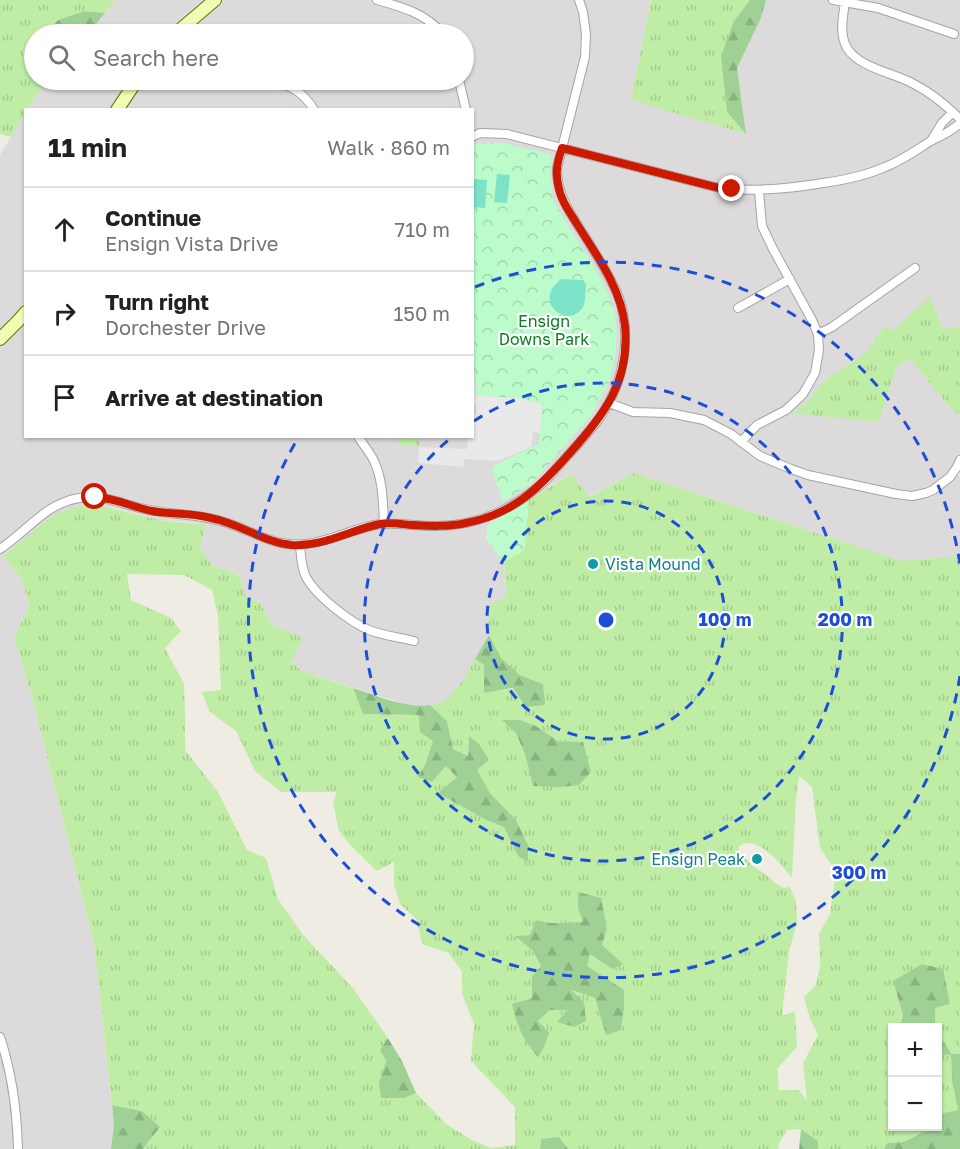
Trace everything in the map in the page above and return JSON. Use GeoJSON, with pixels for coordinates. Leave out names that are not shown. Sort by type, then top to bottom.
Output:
{"type":"FeatureCollection","features":[{"type":"Feature","properties":{"kind":"street"},"geometry":{"type":"LineString","coordinates":[[186,24],[215,0]]}},
{"type":"Feature","properties":{"kind":"street"},"geometry":{"type":"LineString","coordinates":[[376,0],[415,12],[434,24]]}},
{"type":"Feature","properties":{"kind":"street"},"geometry":{"type":"LineString","coordinates":[[0,549],[51,507],[69,500],[95,497],[112,499],[155,512],[206,517],[228,523],[278,543],[300,545],[384,524],[453,526],[480,520],[528,496],[547,479],[602,415],[620,375],[625,356],[625,329],[618,296],[604,267],[565,205],[560,193],[557,174],[580,81],[586,46],[585,23],[579,0]]}},
{"type":"Feature","properties":{"kind":"street"},"geometry":{"type":"LineString","coordinates":[[833,0],[878,8],[954,34]]}},
{"type":"Feature","properties":{"kind":"street"},"geometry":{"type":"LineString","coordinates":[[474,136],[480,133],[498,133],[719,188],[759,191],[799,188],[860,176],[894,163],[951,131],[960,121],[953,112],[926,90],[854,56],[846,47],[843,37],[845,2]]}},
{"type":"Feature","properties":{"kind":"street"},"geometry":{"type":"LineString","coordinates":[[118,108],[130,90]]}},
{"type":"Feature","properties":{"kind":"street"},"geometry":{"type":"LineString","coordinates":[[297,90],[313,108]]}},
{"type":"Feature","properties":{"kind":"street"},"geometry":{"type":"LineString","coordinates":[[461,90],[466,108]]}},
{"type":"Feature","properties":{"kind":"street"},"geometry":{"type":"LineString","coordinates":[[931,141],[942,123],[953,112]]}},
{"type":"Feature","properties":{"kind":"street"},"geometry":{"type":"LineString","coordinates":[[741,442],[757,425],[792,405],[808,387],[817,366],[819,350],[818,334],[812,320],[772,249],[762,226],[759,191]]}},
{"type":"Feature","properties":{"kind":"street"},"geometry":{"type":"LineString","coordinates":[[818,334],[832,327],[915,268]]}},
{"type":"Feature","properties":{"kind":"street"},"geometry":{"type":"LineString","coordinates":[[738,308],[790,279]]}},
{"type":"Feature","properties":{"kind":"street"},"geometry":{"type":"LineString","coordinates":[[0,339],[23,320]]}},
{"type":"Feature","properties":{"kind":"street"},"geometry":{"type":"LineString","coordinates":[[609,403],[633,412],[670,413],[693,417],[722,429],[760,456],[790,469],[904,496],[926,493],[939,486],[955,471],[960,460]]}},
{"type":"Feature","properties":{"kind":"street"},"geometry":{"type":"LineString","coordinates":[[359,438],[377,469],[381,484],[384,524]]}},
{"type":"Feature","properties":{"kind":"street"},"geometry":{"type":"LineString","coordinates":[[300,545],[302,566],[310,584],[320,595],[354,622],[371,630],[414,641]]}},
{"type":"Feature","properties":{"kind":"street"},"geometry":{"type":"LineString","coordinates":[[0,1037],[15,1102],[18,1149]]}},
{"type":"Feature","properties":{"kind":"shaded area"},"geometry":{"type":"Polygon","coordinates":[[[116,0],[651,0],[631,100],[746,133],[737,68],[761,18],[766,0],[960,0],[960,326],[943,329],[930,297],[892,332],[885,326],[865,354],[826,379],[805,404],[792,412],[879,422],[897,366],[911,359],[954,412],[960,413],[960,470],[958,475],[960,477],[960,556],[901,561],[633,473],[588,497],[570,474],[489,524],[486,538],[504,562],[507,597],[488,606],[489,635],[462,682],[444,702],[421,707],[408,705],[302,671],[291,660],[302,638],[272,625],[261,604],[245,595],[239,575],[212,565],[200,548],[206,525],[158,520],[112,507],[55,515],[42,523],[3,556],[22,579],[29,606],[14,638],[32,697],[94,944],[114,1125],[111,1149],[0,1149],[0,155],[24,116],[24,438],[474,438],[474,108],[29,108],[40,90],[474,90],[474,24],[96,24],[116,0]]]}},
{"type":"Feature","properties":{"kind":"shaded area"},"geometry":{"type":"Polygon","coordinates":[[[474,392],[478,396],[519,398],[542,405],[540,433],[533,432],[531,447],[497,461],[464,459],[464,467],[418,463],[419,447],[467,449],[468,438],[474,438],[476,406],[474,392]]]}},
{"type":"Feature","properties":{"kind":"green space"},"geometry":{"type":"Polygon","coordinates":[[[0,0],[116,0],[105,13],[84,11],[58,20],[55,24],[24,24],[24,90],[40,90],[29,108],[24,108],[24,116],[11,137],[0,134],[0,0]]]}},
{"type":"Feature","properties":{"kind":"green space"},"geometry":{"type":"Polygon","coordinates":[[[651,0],[750,0],[734,21],[727,112],[746,134],[631,100],[651,0]]]}},
{"type":"Feature","properties":{"kind":"green space"},"geometry":{"type":"Polygon","coordinates":[[[750,0],[766,0],[761,18],[737,68],[746,134],[727,112],[721,56],[734,21],[750,0]]]}},
{"type":"Feature","properties":{"kind":"green space"},"geometry":{"type":"Polygon","coordinates":[[[84,11],[105,13],[96,24],[55,24],[58,20],[84,11]]]}},
{"type":"Feature","properties":{"kind":"green space","name":"Ensign Downs Park"},"geometry":{"type":"Polygon","coordinates":[[[502,143],[550,154],[553,199],[599,275],[611,301],[617,334],[615,358],[609,382],[592,414],[533,482],[503,502],[491,467],[539,444],[542,405],[519,398],[478,396],[474,393],[478,386],[474,381],[474,145],[502,143]]]}},
{"type":"Feature","properties":{"kind":"green space"},"geometry":{"type":"Polygon","coordinates":[[[497,174],[510,175],[507,203],[494,202],[497,174]]]}},
{"type":"Feature","properties":{"kind":"green space"},"geometry":{"type":"Polygon","coordinates":[[[474,179],[487,180],[485,208],[474,207],[474,179]]]}},
{"type":"Feature","properties":{"kind":"green space"},"geometry":{"type":"Polygon","coordinates":[[[561,279],[583,280],[586,284],[583,307],[572,316],[559,313],[551,303],[552,289],[561,279]]]}},
{"type":"Feature","properties":{"kind":"green space"},"geometry":{"type":"Polygon","coordinates":[[[930,296],[943,329],[960,326],[960,413],[954,412],[910,359],[897,366],[879,422],[791,413],[805,404],[826,379],[865,354],[885,326],[893,331],[930,296]]]}},
{"type":"Feature","properties":{"kind":"green space"},"geometry":{"type":"Polygon","coordinates":[[[403,438],[420,439],[420,446],[396,444],[403,438]]]}},
{"type":"Feature","properties":{"kind":"green space"},"geometry":{"type":"Polygon","coordinates":[[[633,473],[901,561],[960,556],[960,1054],[951,1054],[952,1081],[958,1110],[942,1115],[942,1054],[950,1054],[942,1039],[942,1023],[935,1023],[935,1008],[950,1004],[893,981],[903,1015],[901,1023],[888,1023],[888,1131],[927,1131],[903,1142],[887,1143],[884,1149],[818,1149],[818,1141],[801,1129],[787,1130],[778,1145],[779,1149],[568,1149],[559,1137],[541,1139],[540,1149],[143,1149],[160,1127],[142,1111],[112,1105],[94,944],[32,697],[14,638],[29,606],[22,579],[3,556],[46,520],[66,510],[79,507],[104,507],[162,520],[206,525],[200,548],[212,565],[239,575],[245,595],[261,604],[272,625],[303,638],[291,661],[302,671],[353,688],[363,714],[419,715],[433,741],[425,765],[446,766],[457,777],[438,793],[486,820],[504,827],[518,856],[528,845],[516,820],[490,793],[476,770],[489,760],[469,736],[468,756],[452,749],[447,721],[430,705],[444,702],[462,682],[475,659],[484,665],[484,693],[543,684],[520,675],[501,658],[489,635],[488,606],[507,596],[504,562],[524,550],[529,500],[571,474],[589,497],[633,473]],[[127,574],[131,600],[171,618],[181,631],[165,648],[184,684],[185,750],[218,792],[247,850],[266,858],[278,899],[303,935],[353,988],[388,1038],[380,1050],[386,1061],[379,1083],[404,1098],[416,1093],[446,1124],[472,1140],[491,1148],[515,1145],[515,1107],[471,1061],[474,1024],[462,994],[462,971],[448,953],[422,944],[417,920],[400,904],[394,885],[394,862],[377,871],[350,845],[339,831],[333,802],[337,792],[281,792],[255,771],[236,731],[209,711],[202,692],[221,690],[218,616],[212,590],[184,575],[127,574]],[[503,720],[516,733],[525,754],[533,786],[583,742],[558,741],[536,726],[520,720],[503,720]],[[799,776],[792,878],[776,859],[761,847],[746,843],[739,846],[739,850],[751,865],[775,883],[784,888],[790,887],[796,901],[797,923],[789,952],[782,1016],[795,1011],[797,1047],[777,1069],[779,1090],[799,1090],[807,1101],[803,1063],[818,1035],[810,1019],[804,997],[816,985],[820,966],[819,934],[830,914],[836,871],[820,848],[812,787],[799,776]],[[578,909],[583,922],[551,923],[537,920],[530,935],[516,936],[533,951],[541,966],[532,976],[532,998],[513,1004],[538,1021],[550,1010],[569,1010],[558,1022],[574,1027],[569,990],[595,998],[606,1034],[621,1030],[587,966],[590,954],[612,969],[602,945],[607,929],[578,909]]]}},
{"type":"Feature","properties":{"kind":"green space"},"geometry":{"type":"Polygon","coordinates":[[[529,500],[524,550],[504,562],[488,539],[489,524],[529,500]]]}},
{"type":"Feature","properties":{"kind":"green space"},"geometry":{"type":"Polygon","coordinates":[[[489,635],[501,658],[520,675],[543,684],[545,705],[526,707],[513,688],[484,693],[484,665],[475,659],[489,635]]]}},
{"type":"Feature","properties":{"kind":"green space"},"geometry":{"type":"Polygon","coordinates":[[[353,688],[401,703],[430,705],[447,721],[453,749],[468,756],[469,736],[479,744],[489,760],[477,770],[490,793],[516,820],[528,845],[528,862],[518,856],[504,827],[486,820],[438,793],[457,777],[446,766],[432,782],[418,777],[425,765],[433,741],[420,732],[419,715],[363,714],[353,688]]]}},
{"type":"Feature","properties":{"kind":"green space"},"geometry":{"type":"Polygon","coordinates":[[[502,720],[520,720],[536,726],[558,741],[583,742],[591,772],[579,785],[533,786],[525,754],[516,733],[502,720]]]}},
{"type":"Feature","properties":{"kind":"green space"},"geometry":{"type":"Polygon","coordinates":[[[578,892],[601,898],[607,929],[602,945],[623,964],[612,969],[590,954],[587,966],[624,990],[621,1030],[606,1035],[595,998],[571,990],[584,1002],[586,1021],[574,1027],[557,1022],[568,1010],[550,1010],[538,1021],[549,1033],[538,1057],[521,1032],[512,1004],[532,998],[532,976],[541,966],[533,951],[515,936],[530,935],[536,920],[551,923],[583,922],[578,909],[578,892]]]}},
{"type":"Feature","properties":{"kind":"green space"},"geometry":{"type":"Polygon","coordinates":[[[922,964],[943,969],[950,1004],[935,1008],[935,1023],[901,1023],[903,1015],[893,981],[922,964]]]}},
{"type":"Feature","properties":{"kind":"green space"},"geometry":{"type":"Polygon","coordinates":[[[388,1038],[402,1061],[416,1093],[404,1098],[381,1098],[379,1083],[386,1061],[380,1050],[388,1038]]]}},
{"type":"Feature","properties":{"kind":"green space"},"geometry":{"type":"Polygon","coordinates":[[[942,1039],[951,1054],[960,1054],[960,1149],[884,1149],[887,1143],[903,1142],[927,1131],[942,1131],[943,1113],[958,1110],[952,1081],[951,1055],[942,1054],[942,1039]]]}},
{"type":"Feature","properties":{"kind":"green space"},"geometry":{"type":"Polygon","coordinates":[[[112,1105],[142,1111],[160,1127],[143,1149],[111,1149],[114,1125],[112,1105]]]}},
{"type":"Feature","properties":{"kind":"green space"},"geometry":{"type":"Polygon","coordinates":[[[801,1129],[818,1141],[818,1149],[799,1149],[801,1129]]]}},
{"type":"Feature","properties":{"kind":"green space"},"geometry":{"type":"Polygon","coordinates":[[[559,1137],[568,1149],[540,1149],[541,1139],[559,1137]]]}},
{"type":"Feature","properties":{"kind":"place","name":"Vista Mound"},"geometry":{"type":"Point","coordinates":[593,564]}},
{"type":"Feature","properties":{"kind":"place","name":"Ensign Peak"},"geometry":{"type":"Point","coordinates":[757,859]}},
{"type":"Feature","properties":{"kind":"route"},"geometry":{"type":"LineString","coordinates":[[95,497],[121,501],[155,512],[206,517],[228,523],[278,543],[293,545],[308,545],[384,524],[453,526],[480,520],[506,509],[538,488],[602,415],[614,391],[625,356],[625,329],[618,296],[604,267],[565,205],[558,187],[557,168],[562,148],[719,188],[732,189]]}}]}
